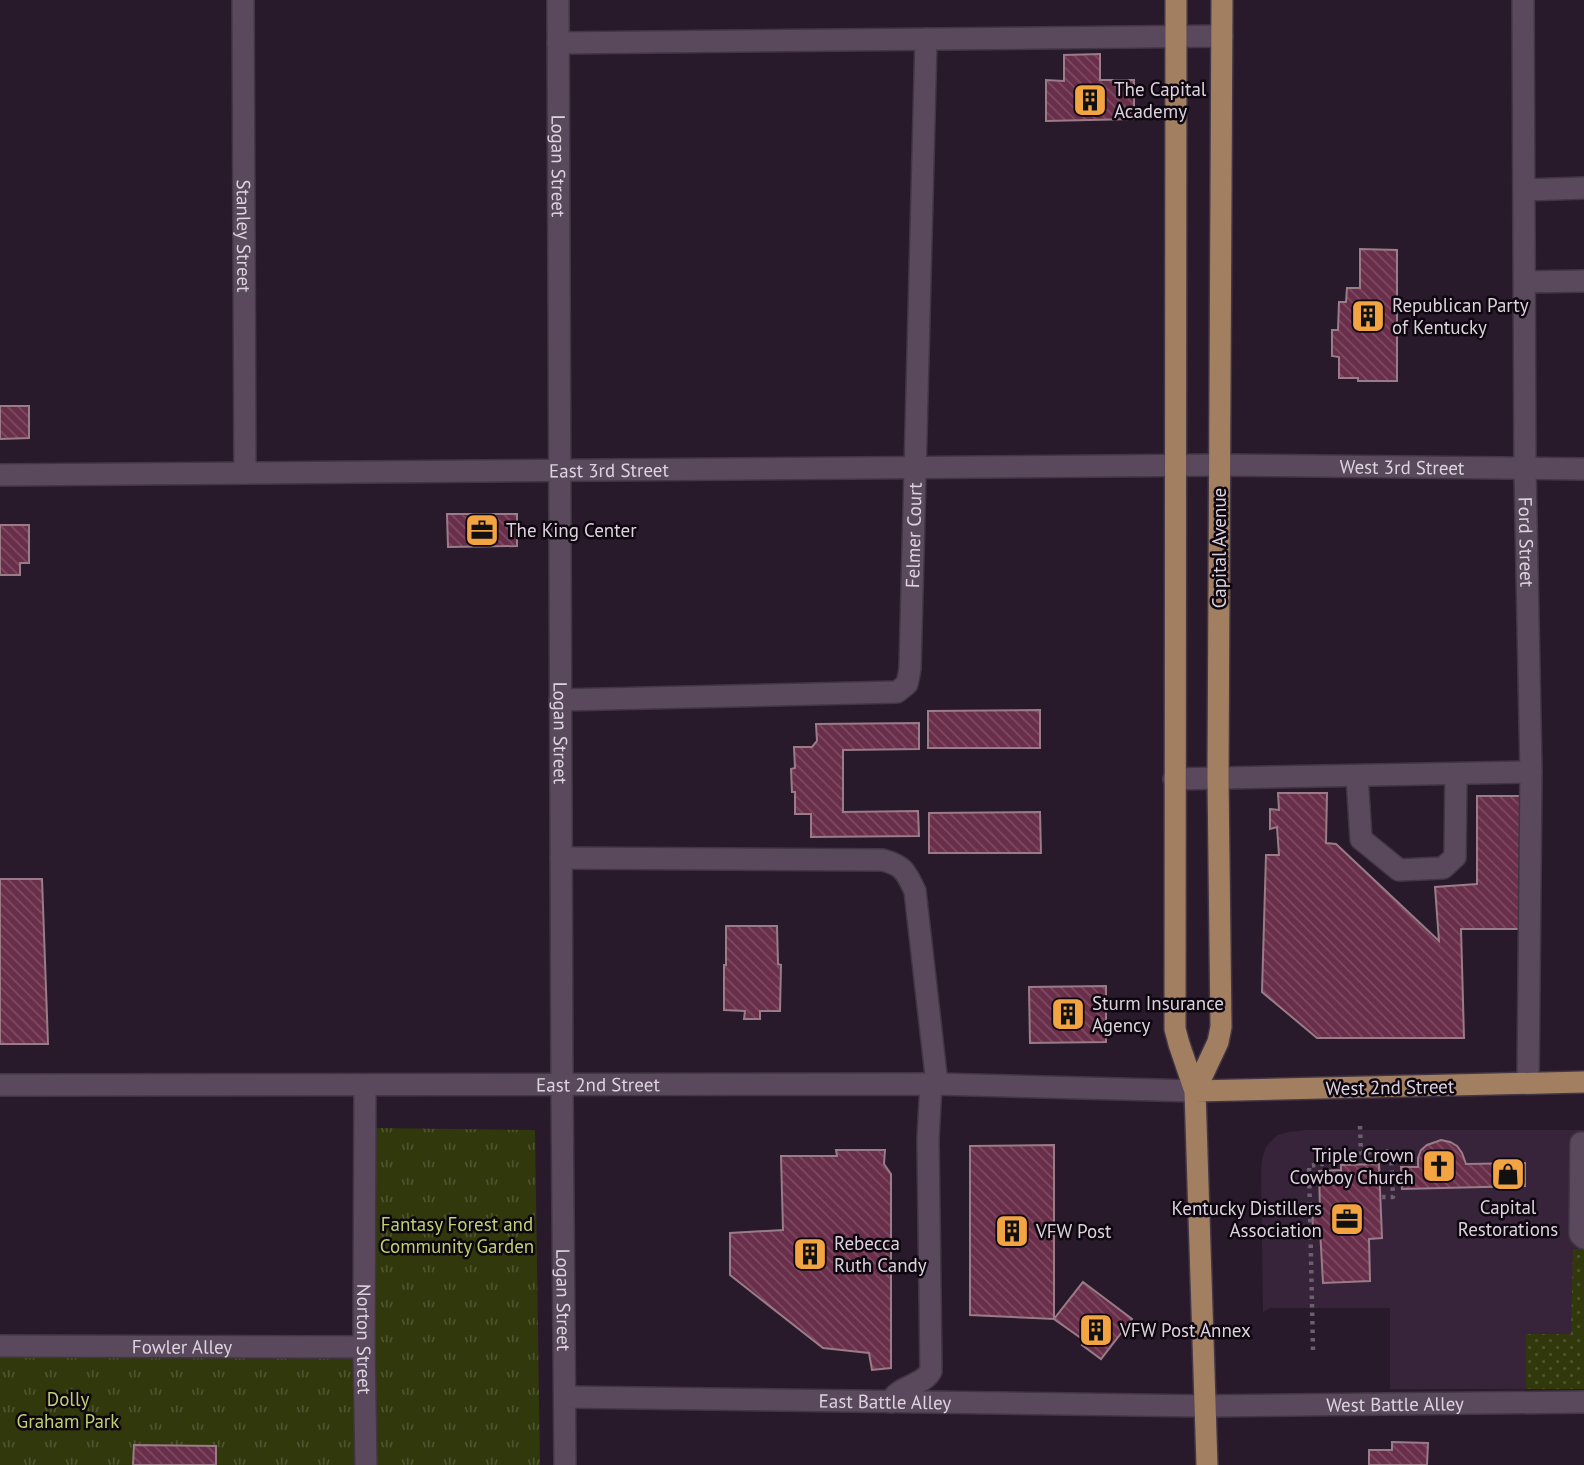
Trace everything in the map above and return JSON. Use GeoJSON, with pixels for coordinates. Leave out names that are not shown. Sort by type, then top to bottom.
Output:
{"type":"FeatureCollection","features":[{"type":"Feature","properties":{"kind":"main road","name":"Capital Avenue"},"geometry":{"type":"LineString","coordinates":[[1176,0],[1175,1029],[1195,1091],[1207,1465]]}},
{"type":"Feature","properties":{"kind":"main road","name":"Capital Avenue"},"geometry":{"type":"LineString","coordinates":[[1195,1091],[1218,1042],[1221,1027],[1218,778],[1222,0]]}},
{"type":"Feature","properties":{"kind":"main road","name":"West 2nd Street"},"geometry":{"type":"LineString","coordinates":[[1195,1091],[1584,1082]]}},
{"type":"Feature","properties":{"kind":"street","name":"Stanley Street"},"geometry":{"type":"LineString","coordinates":[[243,0],[245,473]]}},
{"type":"Feature","properties":{"kind":"street","name":"Logan Street"},"geometry":{"type":"LineString","coordinates":[[558,0],[565,1465]]}},
{"type":"Feature","properties":{"kind":"street","name":"Ford Street"},"geometry":{"type":"LineString","coordinates":[[1523,0],[1525,470],[1531,772],[1528,1083]]}},
{"type":"Feature","properties":{"kind":"street"},"geometry":{"type":"LineString","coordinates":[[558,43],[1222,36]]}},
{"type":"Feature","properties":{"kind":"street","name":"Felmer Court"},"geometry":{"type":"LineString","coordinates":[[560,700],[897,692],[907,684],[911,669],[926,39]]}},
{"type":"Feature","properties":{"kind":"street"},"geometry":{"type":"LineString","coordinates":[[1524,190],[1584,188]]}},
{"type":"Feature","properties":{"kind":"street"},"geometry":{"type":"LineString","coordinates":[[1525,282],[1584,281]]}},
{"type":"Feature","properties":{"kind":"street","name":"East 3rd Street"},"geometry":{"type":"LineString","coordinates":[[0,475],[1219,465]]}},
{"type":"Feature","properties":{"kind":"street","name":"West 3rd Street"},"geometry":{"type":"LineString","coordinates":[[1219,465],[1584,470]]}},
{"type":"Feature","properties":{"kind":"street"},"geometry":{"type":"LineString","coordinates":[[1174,779],[1531,772]]}},
{"type":"Feature","properties":{"kind":"street"},"geometry":{"type":"LineString","coordinates":[[1357,776],[1361,839],[1399,870],[1443,868],[1455,857],[1456,774]]}},
{"type":"Feature","properties":{"kind":"street"},"geometry":{"type":"LineString","coordinates":[[561,858],[883,860],[897,864],[907,874],[915,891],[934,1084],[928,1139],[931,1371],[927,1378],[898,1392],[891,1402]]}},
{"type":"Feature","properties":{"kind":"street","name":"East 2nd Street"},"geometry":{"type":"LineString","coordinates":[[0,1085],[934,1084],[1195,1091]]}},
{"type":"Feature","properties":{"kind":"street","name":"Norton Street"},"geometry":{"type":"LineString","coordinates":[[365,1085],[366,1465]]}},
{"type":"Feature","properties":{"kind":"street"},"geometry":{"type":"LineString","coordinates":[[1584,1143],[1581,1143],[1580,1234],[1584,1238]]}},
{"type":"Feature","properties":{"kind":"street","name":"Fowler Alley"},"geometry":{"type":"LineString","coordinates":[[0,1346],[364,1347]]}},
{"type":"Feature","properties":{"kind":"street","name":"East Battle Alley"},"geometry":{"type":"LineString","coordinates":[[565,1398],[1205,1406]]}},
{"type":"Feature","properties":{"kind":"street","name":"West Battle Alley"},"geometry":{"type":"LineString","coordinates":[[1205,1406],[1584,1402]]}},
{"type":"Feature","properties":{"kind":"path"},"geometry":{"type":"LineString","coordinates":[[1360,1126],[1361,1164]]}},
{"type":"Feature","properties":{"kind":"path"},"geometry":{"type":"LineString","coordinates":[[1313,1350],[1309,1166],[1391,1152],[1393,1197],[1381,1197]]}},
{"type":"Feature","properties":{"kind":"shaded area"},"geometry":{"type":"Polygon","coordinates":[[[1307,1130],[1584,1130],[1584,1389],[1390,1389],[1390,1308],[1271,1308],[1263,1314],[1262,1160],[1265,1149],[1278,1135],[1307,1130]]]}},
{"type":"Feature","properties":{"kind":"green space","name":"Fantasy Forest and Community Garden"},"geometry":{"type":"Polygon","coordinates":[[[376,1128],[535,1130],[540,1465],[376,1465],[376,1128]]]}},
{"type":"Feature","properties":{"kind":"green space"},"geometry":{"type":"Polygon","coordinates":[[[1573,1249],[1584,1249],[1584,1389],[1526,1389],[1526,1334],[1571,1334],[1573,1249]]]}},
{"type":"Feature","properties":{"kind":"green space","name":"Dolly Graham Park"},"geometry":{"type":"Polygon","coordinates":[[[0,1354],[358,1356],[358,1465],[0,1465],[0,1354]]]}},
{"type":"Feature","properties":{"kind":"building","name":"The Capital Academy"},"geometry":{"type":"Polygon","coordinates":[[[1100,54],[1100,80],[1134,80],[1134,119],[1046,121],[1046,80],[1064,81],[1064,55],[1100,54]]]}},
{"type":"Feature","properties":{"kind":"building","name":"Republican Party of Kentucky"},"geometry":{"type":"Polygon","coordinates":[[[1360,249],[1397,250],[1397,381],[1339,378],[1339,357],[1332,356],[1332,330],[1338,330],[1339,302],[1346,302],[1347,288],[1360,288],[1360,249]]]}},
{"type":"Feature","properties":{"kind":"building"},"geometry":{"type":"Polygon","coordinates":[[[0,406],[29,406],[29,438],[0,439],[0,406]]]}},
{"type":"Feature","properties":{"kind":"building","name":"The King Center"},"geometry":{"type":"Polygon","coordinates":[[[447,514],[517,514],[517,546],[448,547],[447,514]]]}},
{"type":"Feature","properties":{"kind":"building"},"geometry":{"type":"Polygon","coordinates":[[[0,525],[29,525],[29,563],[20,563],[20,575],[0,575],[0,525]]]}},
{"type":"Feature","properties":{"kind":"building"},"geometry":{"type":"Polygon","coordinates":[[[1040,710],[1040,748],[928,748],[928,711],[1040,710]]]}},
{"type":"Feature","properties":{"kind":"building"},"geometry":{"type":"Polygon","coordinates":[[[919,723],[919,749],[843,750],[843,812],[918,811],[919,836],[811,837],[811,814],[795,814],[791,769],[795,768],[794,747],[812,747],[817,741],[816,724],[919,723]]]}},
{"type":"Feature","properties":{"kind":"building"},"geometry":{"type":"Polygon","coordinates":[[[1278,793],[1327,793],[1326,843],[1336,844],[1439,941],[1435,887],[1477,884],[1477,796],[1523,796],[1523,929],[1461,929],[1464,1038],[1317,1038],[1262,992],[1266,855],[1279,855],[1277,827],[1270,829],[1270,809],[1279,810],[1278,793]]]}},
{"type":"Feature","properties":{"kind":"building"},"geometry":{"type":"Polygon","coordinates":[[[1040,812],[1041,853],[929,853],[929,813],[1040,812]]]}},
{"type":"Feature","properties":{"kind":"building"},"geometry":{"type":"Polygon","coordinates":[[[0,879],[42,879],[48,1044],[0,1044],[0,879]]]}},
{"type":"Feature","properties":{"kind":"building"},"geometry":{"type":"Polygon","coordinates":[[[726,926],[777,926],[778,964],[781,965],[780,1011],[760,1011],[760,1019],[744,1019],[745,1011],[724,1010],[726,926]]]}},
{"type":"Feature","properties":{"kind":"building","name":"Sturm Insurance Agency"},"geometry":{"type":"Polygon","coordinates":[[[1106,986],[1106,1042],[1030,1043],[1029,987],[1106,986]]]}},
{"type":"Feature","properties":{"kind":"building"},"geometry":{"type":"Polygon","coordinates":[[[1441,1140],[1457,1146],[1466,1164],[1525,1163],[1525,1186],[1402,1189],[1401,1167],[1418,1167],[1421,1150],[1441,1140]]]}},
{"type":"Feature","properties":{"kind":"building","name":"VFW Post"},"geometry":{"type":"Polygon","coordinates":[[[1054,1145],[1054,1319],[970,1315],[970,1146],[1054,1145]]]}},
{"type":"Feature","properties":{"kind":"building","name":"Rebecca Ruth Candy"},"geometry":{"type":"Polygon","coordinates":[[[836,1150],[885,1150],[884,1164],[891,1174],[891,1368],[872,1370],[869,1353],[823,1348],[730,1275],[730,1233],[783,1230],[781,1156],[837,1156],[836,1150]]]}},
{"type":"Feature","properties":{"kind":"building","name":"Kentucky Distillers Association"},"geometry":{"type":"Polygon","coordinates":[[[1379,1164],[1382,1238],[1369,1239],[1370,1281],[1323,1283],[1320,1229],[1313,1229],[1312,1209],[1320,1209],[1319,1171],[1341,1170],[1341,1165],[1379,1164]]]}},
{"type":"Feature","properties":{"kind":"building","name":"VFW Post Annex"},"geometry":{"type":"Polygon","coordinates":[[[1083,1282],[1132,1319],[1101,1359],[1082,1345],[1085,1341],[1054,1319],[1083,1282]]]}},
{"type":"Feature","properties":{"kind":"building"},"geometry":{"type":"Polygon","coordinates":[[[1392,1442],[1428,1443],[1427,1465],[1369,1465],[1369,1450],[1392,1450],[1392,1442]]]}},
{"type":"Feature","properties":{"kind":"building"},"geometry":{"type":"Polygon","coordinates":[[[134,1445],[216,1446],[216,1465],[133,1465],[134,1445]]]}},
{"type":"Feature","properties":{"kind":"place","name":"The Capital Academy"},"geometry":{"type":"Point","coordinates":[1090,100]}},
{"type":"Feature","properties":{"kind":"place","name":"Republican Party of Kentucky"},"geometry":{"type":"Point","coordinates":[1368,316]}},
{"type":"Feature","properties":{"kind":"place","name":"The King Center"},"geometry":{"type":"Point","coordinates":[482,530]}},
{"type":"Feature","properties":{"kind":"place","name":"Sturm Insurance Agency"},"geometry":{"type":"Point","coordinates":[1068,1014]}},
{"type":"Feature","properties":{"kind":"place","name":"Triple Crown Cowboy Church"},"geometry":{"type":"Point","coordinates":[1439,1166]}},
{"type":"Feature","properties":{"kind":"place","name":"Capital Restorations"},"geometry":{"type":"Point","coordinates":[1508,1174]}},
{"type":"Feature","properties":{"kind":"place","name":"Kentucky Distillers Association"},"geometry":{"type":"Point","coordinates":[1347,1219]}},
{"type":"Feature","properties":{"kind":"place","name":"VFW Post"},"geometry":{"type":"Point","coordinates":[1012,1231]}},
{"type":"Feature","properties":{"kind":"place","name":"Rebecca Ruth Candy"},"geometry":{"type":"Point","coordinates":[810,1254]}},
{"type":"Feature","properties":{"kind":"place","name":"VFW Post Annex"},"geometry":{"type":"Point","coordinates":[1096,1330]}}]}
